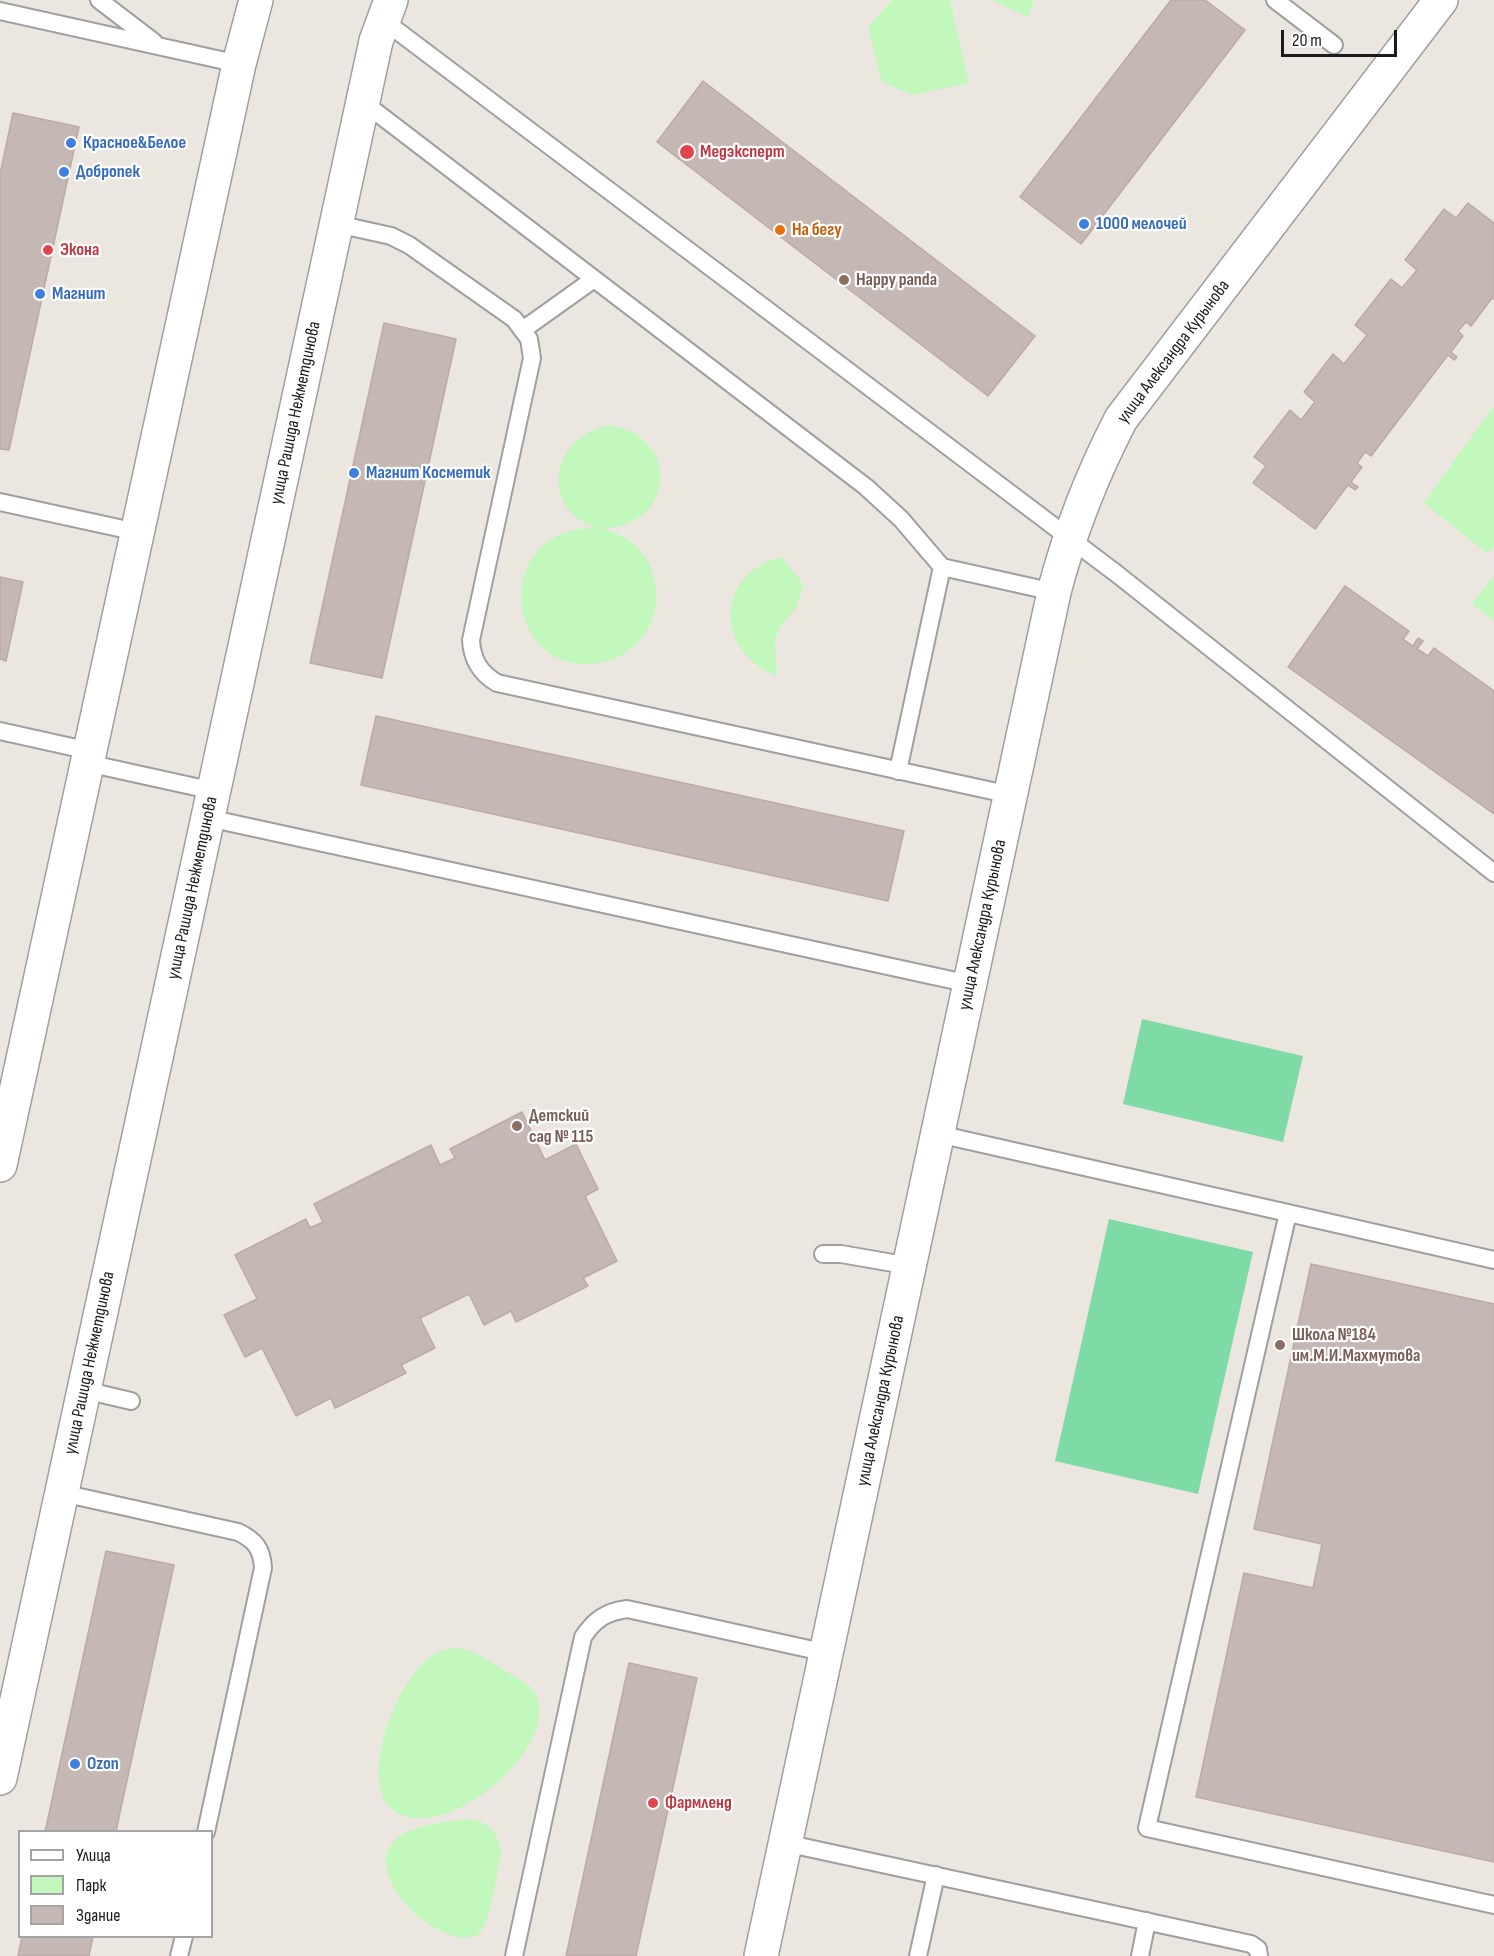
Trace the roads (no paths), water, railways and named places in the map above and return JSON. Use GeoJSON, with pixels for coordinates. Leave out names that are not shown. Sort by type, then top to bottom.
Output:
{"type":"FeatureCollection","features":[{"type":"Feature","properties":{"kind":"street"},"geometry":{"type":"LineString","coordinates":[[0,1166],[238,64],[256,0]]}},
{"type":"Feature","properties":{"kind":"street","name":"улица Александра Курынова"},"geometry":{"type":"LineString","coordinates":[[761,1956],[1054,592],[1069,539],[1099,463],[1121,420],[1441,0]]}},
{"type":"Feature","properties":{"kind":"street","name":"улица Рашида Нежметдинова"},"geometry":{"type":"LineString","coordinates":[[0,1778],[363,102],[387,10]]}},
{"type":"Feature","properties":{"kind":"lane"},"geometry":{"type":"LineString","coordinates":[[99,0],[159,46]]}},
{"type":"Feature","properties":{"kind":"lane"},"geometry":{"type":"LineString","coordinates":[[1275,0],[1334,45]]}},
{"type":"Feature","properties":{"kind":"lane"},"geometry":{"type":"LineString","coordinates":[[387,10],[1117,574],[1494,873]]}},
{"type":"Feature","properties":{"kind":"lane"},"geometry":{"type":"LineString","coordinates":[[0,11],[238,64]]}},
{"type":"Feature","properties":{"kind":"lane"},"geometry":{"type":"LineString","coordinates":[[363,102],[867,487],[901,519],[942,567],[1054,592]]}},
{"type":"Feature","properties":{"kind":"lane"},"geometry":{"type":"LineString","coordinates":[[337,224],[402,241],[514,319],[524,329],[532,349],[532,358],[471,640],[472,653],[481,672],[497,683],[1011,795]]}},
{"type":"Feature","properties":{"kind":"lane"},"geometry":{"type":"LineString","coordinates":[[524,329],[594,279]]}},
{"type":"Feature","properties":{"kind":"lane"},"geometry":{"type":"LineString","coordinates":[[0,502],[137,532]]}},
{"type":"Feature","properties":{"kind":"lane"},"geometry":{"type":"LineString","coordinates":[[898,771],[942,567]]}},
{"type":"Feature","properties":{"kind":"lane"},"geometry":{"type":"LineString","coordinates":[[0,731],[88,757],[211,805],[970,984]]}},
{"type":"Feature","properties":{"kind":"lane"},"geometry":{"type":"LineString","coordinates":[[938,1134],[1494,1260]]}},
{"type":"Feature","properties":{"kind":"lane"},"geometry":{"type":"LineString","coordinates":[[1288,1213],[1147,1828],[1494,1905]]}},
{"type":"Feature","properties":{"kind":"lane"},"geometry":{"type":"LineString","coordinates":[[823,1254],[842,1254],[910,1266]]}},
{"type":"Feature","properties":{"kind":"lane"},"geometry":{"type":"LineString","coordinates":[[84,1390],[131,1401]]}},
{"type":"Feature","properties":{"kind":"lane"},"geometry":{"type":"LineString","coordinates":[[62,1493],[238,1532],[250,1538],[258,1547],[263,1568],[206,1830]]}},
{"type":"Feature","properties":{"kind":"lane"},"geometry":{"type":"LineString","coordinates":[[514,1956],[583,1636],[591,1624],[613,1611],[627,1609],[826,1653]]}},
{"type":"Feature","properties":{"kind":"lane"},"geometry":{"type":"LineString","coordinates":[[785,1843],[1251,1944],[1258,1949],[1259,1956]]}},
{"type":"Feature","properties":{"kind":"lane"},"geometry":{"type":"LineString","coordinates":[[918,1956],[936,1875]]}},
{"type":"Feature","properties":{"kind":"lane"},"geometry":{"type":"LineString","coordinates":[[1140,1956],[1147,1921]]}},
{"type":"Feature","properties":{"kind":"lane"},"geometry":{"type":"LineString","coordinates":[[179,1956],[184,1938]]}},
{"type":"Feature","properties":{"kind":"place","name":"Красное&Белое"},"geometry":{"type":"Point","coordinates":[71,143]}},
{"type":"Feature","properties":{"kind":"place","name":"Медэксперт"},"geometry":{"type":"Point","coordinates":[687,152]}},
{"type":"Feature","properties":{"kind":"place","name":"Добропек"},"geometry":{"type":"Point","coordinates":[64,172]}},
{"type":"Feature","properties":{"kind":"place","name":"1000 мелочей"},"geometry":{"type":"Point","coordinates":[1084,224]}},
{"type":"Feature","properties":{"kind":"place","name":"На бегу"},"geometry":{"type":"Point","coordinates":[780,230]}},
{"type":"Feature","properties":{"kind":"place","name":"Экона"},"geometry":{"type":"Point","coordinates":[48,250]}},
{"type":"Feature","properties":{"kind":"place","name":"Happy panda"},"geometry":{"type":"Point","coordinates":[844,280]}},
{"type":"Feature","properties":{"kind":"place","name":"Магнит"},"geometry":{"type":"Point","coordinates":[40,294]}},
{"type":"Feature","properties":{"kind":"place","name":"Магнит Косметик"},"geometry":{"type":"Point","coordinates":[354,473]}},
{"type":"Feature","properties":{"kind":"place","name":"Детский сад № 115"},"geometry":{"type":"Point","coordinates":[517,1126]}},
{"type":"Feature","properties":{"kind":"place","name":"Школа №184 им.М.И.Махмутова"},"geometry":{"type":"Point","coordinates":[1280,1345]}},
{"type":"Feature","properties":{"kind":"place","name":"Ozon"},"geometry":{"type":"Point","coordinates":[75,1764]}},
{"type":"Feature","properties":{"kind":"place","name":"Фармленд"},"geometry":{"type":"Point","coordinates":[653,1803]}}]}
